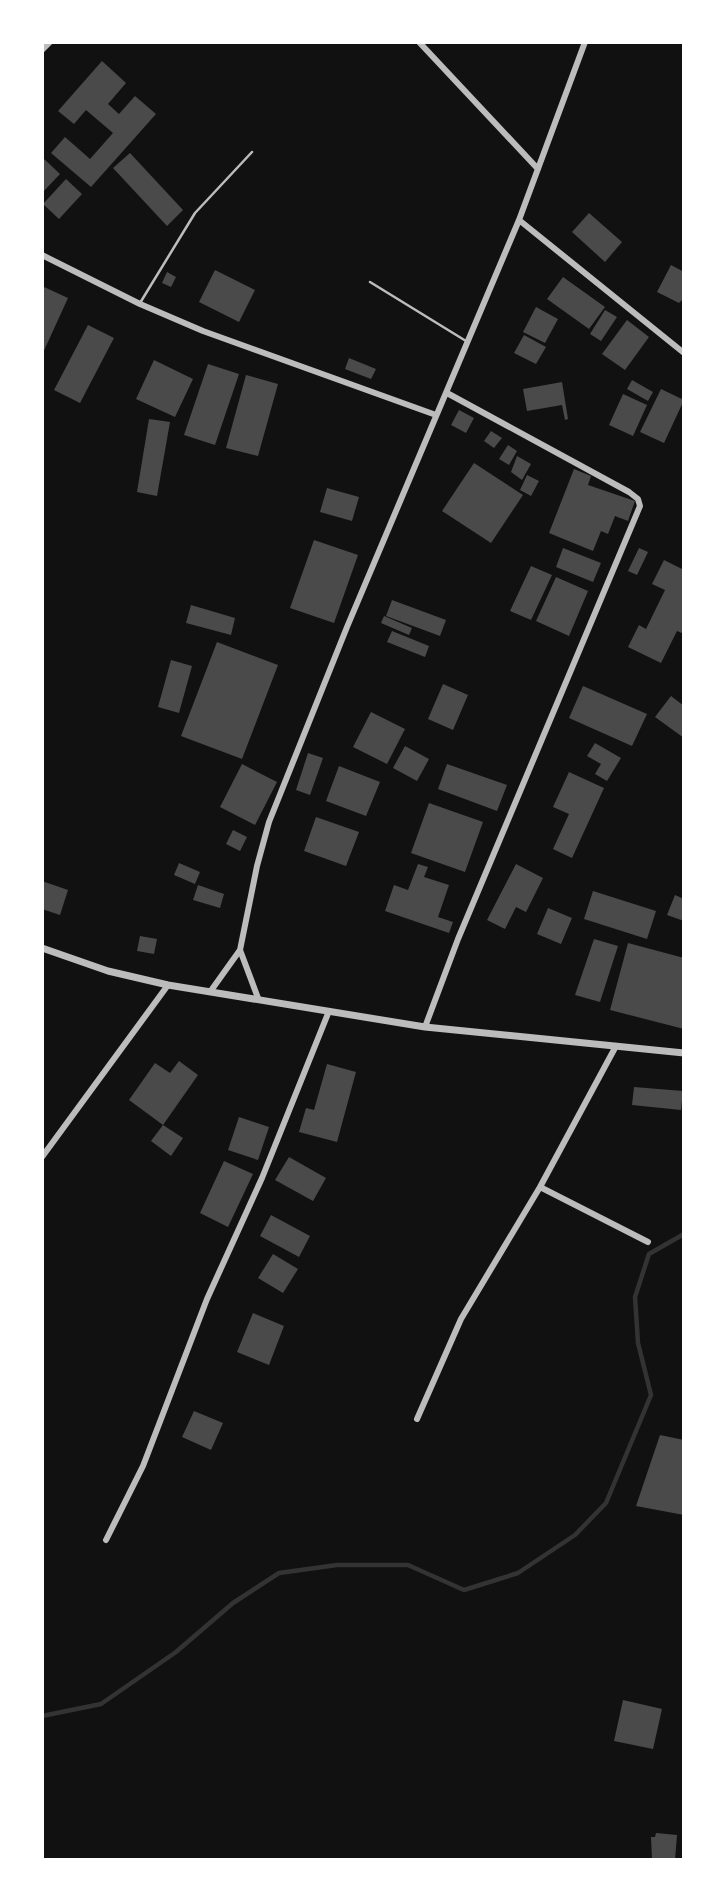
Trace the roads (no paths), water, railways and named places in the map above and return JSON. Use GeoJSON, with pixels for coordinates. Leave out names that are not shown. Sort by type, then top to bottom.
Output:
{"type":"FeatureCollection","features":[{"type":"Feature","properties":{"kind":"street"},"geometry":{"type":"LineString","coordinates":[[42,50],[50,42]]}},
{"type":"Feature","properties":{"kind":"street"},"geometry":{"type":"LineString","coordinates":[[419,42],[538,169]]}},
{"type":"Feature","properties":{"kind":"street"},"geometry":{"type":"LineString","coordinates":[[210,992],[240,950],[269,822],[519,220],[583,43]]}},
{"type":"Feature","properties":{"kind":"street"},"geometry":{"type":"LineString","coordinates":[[519,220],[684,353]]}},
{"type":"Feature","properties":{"kind":"street"},"geometry":{"type":"LineString","coordinates":[[42,255],[140,304],[203,331],[436,415]]}},
{"type":"Feature","properties":{"kind":"street"},"geometry":{"type":"LineString","coordinates":[[425,1027],[458,939],[640,506],[638,499],[629,492],[447,393]]}},
{"type":"Feature","properties":{"kind":"street"},"geometry":{"type":"LineString","coordinates":[[42,948],[108,971],[167,985],[425,1027],[684,1053]]}},
{"type":"Feature","properties":{"kind":"street"},"geometry":{"type":"LineString","coordinates":[[240,950],[258,998]]}},
{"type":"Feature","properties":{"kind":"street"},"geometry":{"type":"LineString","coordinates":[[42,1157],[167,985]]}},
{"type":"Feature","properties":{"kind":"street"},"geometry":{"type":"LineString","coordinates":[[106,1540],[143,1466],[207,1299],[262,1178],[329,1011]]}},
{"type":"Feature","properties":{"kind":"street"},"geometry":{"type":"LineString","coordinates":[[417,1419],[461,1319],[540,1187],[616,1046]]}},
{"type":"Feature","properties":{"kind":"street"},"geometry":{"type":"LineString","coordinates":[[540,1187],[648,1242]]}},
{"type":"Feature","properties":{"kind":"lane"},"geometry":{"type":"LineString","coordinates":[[140,304],[195,213],[252,152]]}},
{"type":"Feature","properties":{"kind":"lane"},"geometry":{"type":"LineString","coordinates":[[370,282],[469,342]]}},
{"type":"Feature","properties":{"kind":"waterway"},"geometry":{"type":"LineString","coordinates":[[42,1716],[101,1704],[176,1652],[233,1603],[279,1573],[337,1565],[408,1565],[464,1590],[518,1573],[575,1535],[606,1503],[651,1395],[638,1343],[635,1297],[649,1254],[684,1234]]}}]}
